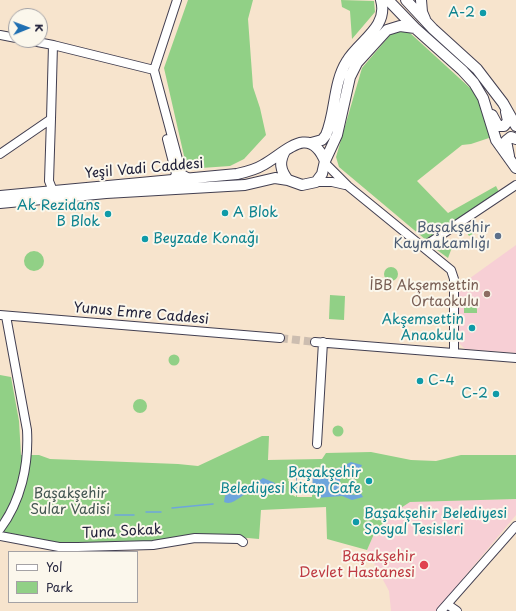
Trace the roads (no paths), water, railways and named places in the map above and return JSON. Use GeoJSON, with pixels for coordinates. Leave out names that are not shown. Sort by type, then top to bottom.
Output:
{"type":"FeatureCollection","features":[{"type":"Feature","properties":{"kind":"main road"},"geometry":{"type":"LineString","coordinates":[[311,143],[322,140],[326,135],[343,68],[350,57],[380,22],[383,11],[381,0]]}},
{"type":"Feature","properties":{"kind":"main road"},"geometry":{"type":"LineString","coordinates":[[388,0],[415,28],[462,70],[474,83],[496,123],[501,126],[506,124],[508,121],[503,103]]}},
{"type":"Feature","properties":{"kind":"main road"},"geometry":{"type":"LineString","coordinates":[[406,0],[427,23],[477,69],[503,103],[516,126]]}},
{"type":"Feature","properties":{"kind":"main road"},"geometry":{"type":"LineString","coordinates":[[421,0],[422,12],[427,23]]}},
{"type":"Feature","properties":{"kind":"main road"},"geometry":{"type":"LineString","coordinates":[[316,182],[322,174],[325,162],[337,135],[350,77],[356,63],[387,30],[400,26],[415,28]]}},
{"type":"Feature","properties":{"kind":"main road"},"geometry":{"type":"LineString","coordinates":[[483,98],[496,140],[516,168]]}},
{"type":"Feature","properties":{"kind":"main road"},"geometry":{"type":"LineString","coordinates":[[509,159],[506,141],[511,137],[516,139]]}},
{"type":"Feature","properties":{"kind":"main road"},"geometry":{"type":"LineString","coordinates":[[311,143],[320,151],[325,162]]}},
{"type":"Feature","properties":{"kind":"main road","name":"Yeşil Vadi Caddesi"},"geometry":{"type":"LineString","coordinates":[[0,196],[40,192],[51,186],[173,180],[244,173],[262,166],[296,144],[311,143]]}},
{"type":"Feature","properties":{"kind":"main road"},"geometry":{"type":"LineString","coordinates":[[285,151],[282,157],[281,167],[288,180]]}},
{"type":"Feature","properties":{"kind":"main road","name":"Yeşil Vadi Caddesi"},"geometry":{"type":"LineString","coordinates":[[0,203],[106,193],[245,185],[274,178],[288,180],[302,185],[316,182]]}},
{"type":"Feature","properties":{"kind":"street"},"geometry":{"type":"LineString","coordinates":[[172,0],[152,69],[176,174],[173,180]]}},
{"type":"Feature","properties":{"kind":"street"},"geometry":{"type":"LineString","coordinates":[[177,0],[152,69],[182,174],[189,178]]}},
{"type":"Feature","properties":{"kind":"street"},"geometry":{"type":"LineString","coordinates":[[48,44],[152,69]]}},
{"type":"Feature","properties":{"kind":"street"},"geometry":{"type":"LineString","coordinates":[[51,186],[53,45]]}},
{"type":"Feature","properties":{"kind":"street"},"geometry":{"type":"LineString","coordinates":[[0,154],[51,119]]}},
{"type":"Feature","properties":{"kind":"street"},"geometry":{"type":"LineString","coordinates":[[325,162],[348,186],[447,265],[453,275],[454,353]]}},
{"type":"Feature","properties":{"kind":"street"},"geometry":{"type":"LineString","coordinates":[[316,182],[332,182],[348,186]]}},
{"type":"Feature","properties":{"kind":"street"},"geometry":{"type":"LineString","coordinates":[[423,246],[516,185]]}},
{"type":"Feature","properties":{"kind":"street"},"geometry":{"type":"LineString","coordinates":[[1,534],[21,488],[26,467],[27,430],[3,316]]}},
{"type":"Feature","properties":{"kind":"street","name":"Yunus Emre Caddesi"},"geometry":{"type":"LineString","coordinates":[[3,316],[280,338]]}},
{"type":"Feature","properties":{"kind":"street"},"geometry":{"type":"LineString","coordinates":[[317,444],[319,342],[516,358]]}},
{"type":"Feature","properties":{"kind":"street"},"geometry":{"type":"LineString","coordinates":[[441,611],[516,526]]}},
{"type":"Feature","properties":{"kind":"street","name":"Tuna Sokak"},"geometry":{"type":"LineString","coordinates":[[1,534],[59,547],[153,545],[195,538],[239,539],[243,542]]}},
{"type":"Feature","properties":{"kind":"street"},"geometry":{"type":"LineString","coordinates":[[447,604],[457,611]]}},
{"type":"Feature","properties":{"kind":"water"},"geometry":{"type":"Polygon","coordinates":[[[351,462],[362,465],[360,469],[352,467],[345,470],[341,477],[340,485],[348,494],[356,495],[360,492],[363,497],[352,500],[342,496],[316,498],[315,491],[312,495],[299,496],[293,493],[295,474],[315,476],[315,469],[320,469],[318,475],[322,477],[325,474],[322,469],[339,468],[351,462]]]}},
{"type":"Feature","properties":{"kind":"water"},"geometry":{"type":"Polygon","coordinates":[[[263,478],[275,483],[273,488],[275,493],[260,496],[255,493],[250,493],[245,494],[233,502],[224,502],[225,496],[229,492],[245,489],[263,478]]]}},
{"type":"Feature","properties":{"kind":"waterway"},"geometry":{"type":"LineString","coordinates":[[172,508],[213,504]]}},
{"type":"Feature","properties":{"kind":"waterway"},"geometry":{"type":"LineString","coordinates":[[74,512],[105,511]]}},
{"type":"Feature","properties":{"kind":"waterway"},"geometry":{"type":"LineString","coordinates":[[146,512],[161,512]]}},
{"type":"Feature","properties":{"kind":"waterway"},"geometry":{"type":"LineString","coordinates":[[115,515],[134,515]]}},
{"type":"Feature","properties":{"kind":"tunnel"},"geometry":{"type":"LineString","coordinates":[[280,338],[315,342]]}},
{"type":"Feature","properties":{"kind":"place","name":"A-2"},"geometry":{"type":"Point","coordinates":[483,13]}},
{"type":"Feature","properties":{"kind":"place","name":"A Blok"},"geometry":{"type":"Point","coordinates":[225,213]}},
{"type":"Feature","properties":{"kind":"place","name":"Ak Rezidans B Blok"},"geometry":{"type":"Point","coordinates":[108,214]}},
{"type":"Feature","properties":{"kind":"place","name":"Başakşehir Kaymakamlığı"},"geometry":{"type":"Point","coordinates":[498,236]}},
{"type":"Feature","properties":{"kind":"place","name":"Beyzade Konağı"},"geometry":{"type":"Point","coordinates":[145,239]}},
{"type":"Feature","properties":{"kind":"place","name":"İBB Akşemsettin Ortaokulu"},"geometry":{"type":"Point","coordinates":[487,294]}},
{"type":"Feature","properties":{"kind":"place","name":"Akşemsettin Anaokulu"},"geometry":{"type":"Point","coordinates":[472,328]}},
{"type":"Feature","properties":{"kind":"place","name":"C-4"},"geometry":{"type":"Point","coordinates":[420,381]}},
{"type":"Feature","properties":{"kind":"place","name":"C-2"},"geometry":{"type":"Point","coordinates":[496,394]}},
{"type":"Feature","properties":{"kind":"place","name":"Başakşehir Belediyesi Kitap Cafe"},"geometry":{"type":"Point","coordinates":[369,481]}},
{"type":"Feature","properties":{"kind":"place","name":"Başakşehir Belediyesi Sosyal Tesisleri"},"geometry":{"type":"Point","coordinates":[356,522]}},
{"type":"Feature","properties":{"kind":"place","name":"Başakşehir Devlet Hastanesi"},"geometry":{"type":"Point","coordinates":[424,565]}},
{"type":"Feature","properties":{"kind":"park label","name":"Başakşehir Sular Vadisi"},"geometry":{"type":"Point","coordinates":[70,502]}}]}
